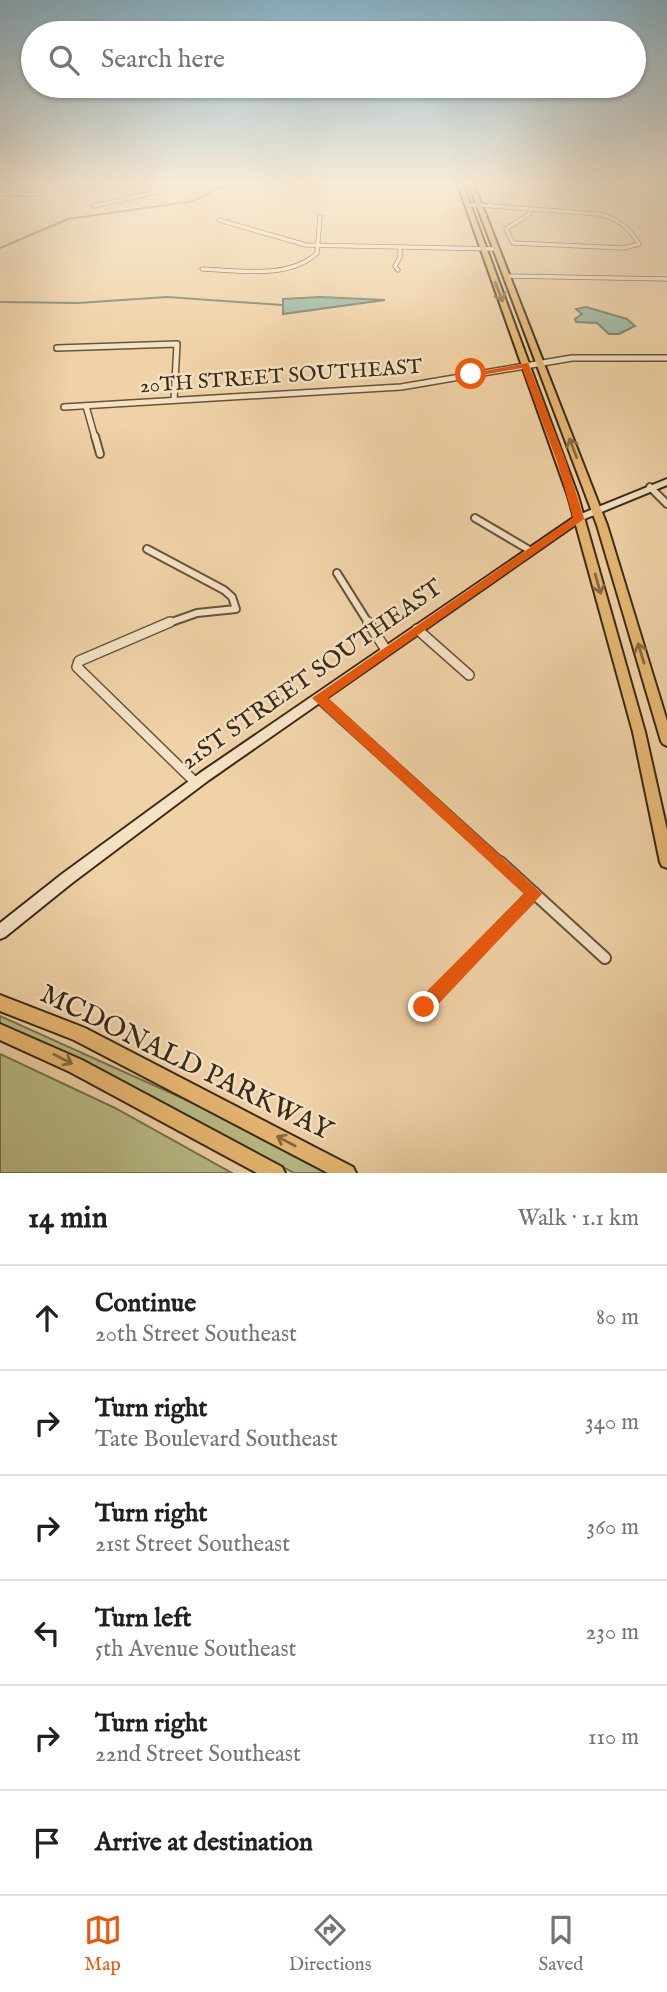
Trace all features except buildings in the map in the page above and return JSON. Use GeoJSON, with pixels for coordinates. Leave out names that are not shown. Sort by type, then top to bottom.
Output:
{"type":"FeatureCollection","features":[{"type":"Feature","properties":{"kind":"main road"},"geometry":{"type":"LineString","coordinates":[[479,237],[561,461],[579,519],[639,732],[667,862]]}},
{"type":"Feature","properties":{"kind":"main road"},"geometry":{"type":"LineString","coordinates":[[492,237],[597,512],[667,741]]}},
{"type":"Feature","properties":{"kind":"main road","name":"MCDONALD PARKWAY"},"geometry":{"type":"LineString","coordinates":[[0,1003],[52,1021],[89,1038],[347,1173]]}},
{"type":"Feature","properties":{"kind":"main road","name":"MCDONALD PARKWAY"},"geometry":{"type":"LineString","coordinates":[[0,1032],[76,1066],[276,1173]]}},
{"type":"Feature","properties":{"kind":"street"},"geometry":{"type":"LineString","coordinates":[[274,237],[318,246],[496,249]]}},
{"type":"Feature","properties":{"kind":"street"},"geometry":{"type":"LineString","coordinates":[[202,269],[294,267],[314,258],[319,237]]}},
{"type":"Feature","properties":{"kind":"street"},"geometry":{"type":"LineString","coordinates":[[510,237],[513,243],[529,246],[624,248],[639,244],[632,237]]}},
{"type":"Feature","properties":{"kind":"street"},"geometry":{"type":"LineString","coordinates":[[398,270],[395,266],[400,257],[400,247]]}},
{"type":"Feature","properties":{"kind":"street"},"geometry":{"type":"LineString","coordinates":[[507,276],[667,279]]}},
{"type":"Feature","properties":{"kind":"street"},"geometry":{"type":"LineString","coordinates":[[57,348],[177,344],[174,400]]}},
{"type":"Feature","properties":{"kind":"street","name":"20TH STREET SOUTHEAST"},"geometry":{"type":"LineString","coordinates":[[64,407],[391,388],[579,357],[667,358]]}},
{"type":"Feature","properties":{"kind":"street"},"geometry":{"type":"LineString","coordinates":[[86,406],[100,454]]}},
{"type":"Feature","properties":{"kind":"street","name":"21ST STREET SOUTHEAST"},"geometry":{"type":"LineString","coordinates":[[0,932],[60,883],[196,783],[531,551],[579,519],[667,482]]}},
{"type":"Feature","properties":{"kind":"street"},"geometry":{"type":"LineString","coordinates":[[650,487],[667,504]]}},
{"type":"Feature","properties":{"kind":"street"},"geometry":{"type":"LineString","coordinates":[[475,517],[531,551]]}},
{"type":"Feature","properties":{"kind":"street"},"geometry":{"type":"LineString","coordinates":[[148,549],[224,590],[236,609],[216,609],[187,617],[77,664],[98,690],[196,783]]}},
{"type":"Feature","properties":{"kind":"street"},"geometry":{"type":"LineString","coordinates":[[338,573],[386,650]]}},
{"type":"Feature","properties":{"kind":"street"},"geometry":{"type":"LineString","coordinates":[[417,629],[469,675]]}},
{"type":"Feature","properties":{"kind":"street"},"geometry":{"type":"LineString","coordinates":[[319,698],[605,958]]}},
{"type":"Feature","properties":{"kind":"street"},"geometry":{"type":"LineString","coordinates":[[424,1007],[534,894]]}},
{"type":"Feature","properties":{"kind":"green space"},"geometry":{"type":"Polygon","coordinates":[[[0,1016],[213,1112],[329,1173],[294,1173],[65,1052],[0,1025],[0,1016]]]}},
{"type":"Feature","properties":{"kind":"green space"},"geometry":{"type":"Polygon","coordinates":[[[0,1054],[115,1108],[232,1173],[0,1173],[0,1054]]]}},
{"type":"Feature","properties":{"kind":"shaded area"},"geometry":{"type":"Polygon","coordinates":[[[321,297],[385,300],[283,314],[283,299],[321,297]]]}},
{"type":"Feature","properties":{"kind":"shaded area"},"geometry":{"type":"Polygon","coordinates":[[[586,307],[627,319],[635,326],[619,334],[609,334],[597,323],[576,322],[575,319],[582,314],[576,309],[586,307]]]}},
{"type":"Feature","properties":{"kind":"waterway"},"geometry":{"type":"LineString","coordinates":[[0,248],[26,237]]}},
{"type":"Feature","properties":{"kind":"waterway"},"geometry":{"type":"LineString","coordinates":[[0,302],[78,303],[167,297],[282,305]]}},
{"type":"Feature","properties":{"kind":"route"},"geometry":{"type":"LineString","coordinates":[[424,1007],[534,894],[319,698],[579,519],[561,461],[525,365],[471,374]]}}]}
